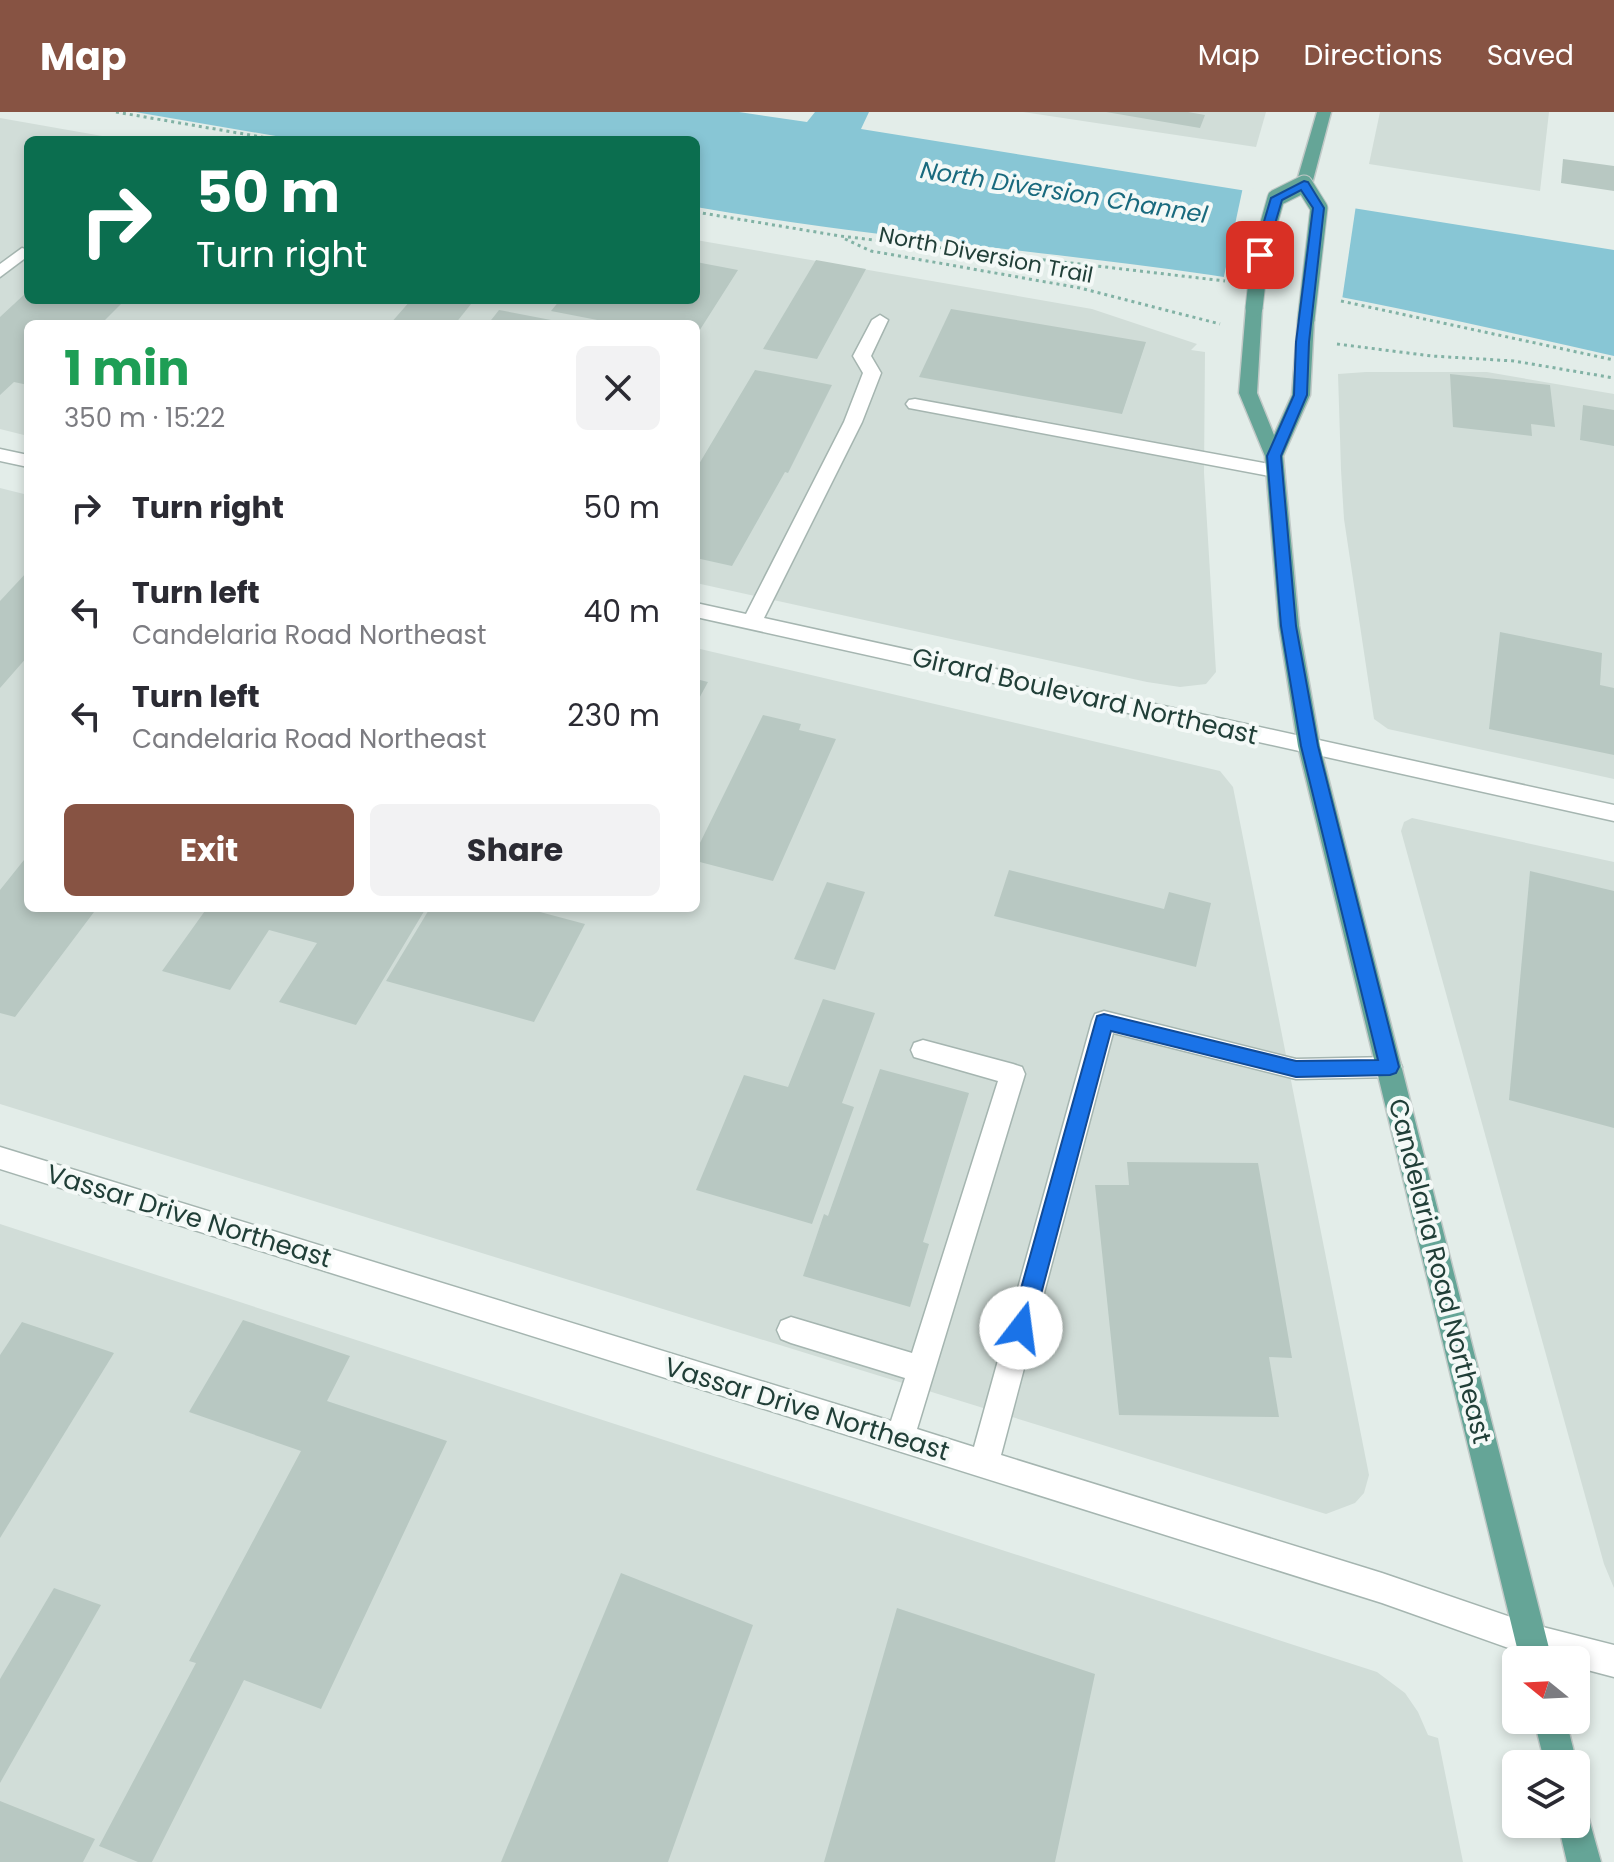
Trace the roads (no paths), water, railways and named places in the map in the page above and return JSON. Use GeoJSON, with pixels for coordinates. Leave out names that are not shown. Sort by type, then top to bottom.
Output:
{"type":"FeatureCollection","features":[{"type":"Feature","properties":{"kind":"main road"},"geometry":{"type":"LineString","coordinates":[[1304,184],[1324,112]]}},
{"type":"Feature","properties":{"kind":"main road","name":"Candelaria Road Northeast"},"geometry":{"type":"LineString","coordinates":[[1275,463],[1301,395],[1319,208],[1304,184],[1276,198],[1260,255],[1248,393],[1275,463],[1289,626],[1309,746],[1533,1646]]}},
{"type":"Feature","properties":{"kind":"main road"},"geometry":{"type":"LineString","coordinates":[[1578,1838],[1584,1862]]}},
{"type":"Feature","properties":{"kind":"street"},"geometry":{"type":"LineString","coordinates":[[0,272],[22,253]]}},
{"type":"Feature","properties":{"kind":"street"},"geometry":{"type":"LineString","coordinates":[[752,622],[853,422],[872,373],[862,356],[880,320]]}},
{"type":"Feature","properties":{"kind":"street"},"geometry":{"type":"LineString","coordinates":[[915,404],[1275,463]]}},
{"type":"Feature","properties":{"kind":"street"},"geometry":{"type":"LineString","coordinates":[[0,455],[24,460]]}},
{"type":"Feature","properties":{"kind":"street","name":"Girard Boulevard Northeast"},"geometry":{"type":"LineString","coordinates":[[700,611],[1614,813]]}},
{"type":"Feature","properties":{"kind":"street"},"geometry":{"type":"LineString","coordinates":[[984,1464],[1104,1021],[1296,1069],[1390,1067]]}},
{"type":"Feature","properties":{"kind":"street"},"geometry":{"type":"LineString","coordinates":[[900,1438],[1013,1074],[923,1050]]}},
{"type":"Feature","properties":{"kind":"street","name":"Vassar Drive Northeast"},"geometry":{"type":"LineString","coordinates":[[0,1158],[1382,1588],[1524,1646]]}},
{"type":"Feature","properties":{"kind":"street"},"geometry":{"type":"LineString","coordinates":[[791,1330],[920,1369]]}},
{"type":"Feature","properties":{"kind":"street","name":"Vassar Drive Northeast"},"geometry":{"type":"LineString","coordinates":[[1590,1658],[1614,1661]]}},
{"type":"Feature","properties":{"kind":"water","name":"North Diversion Channel"},"geometry":{"type":"Polygon","coordinates":[[[135,112],[739,112],[807,122],[815,112],[869,112],[861,129],[1614,250],[1614,356],[1262,283],[825,227],[700,208],[700,136],[276,136],[135,112]]]}}]}
